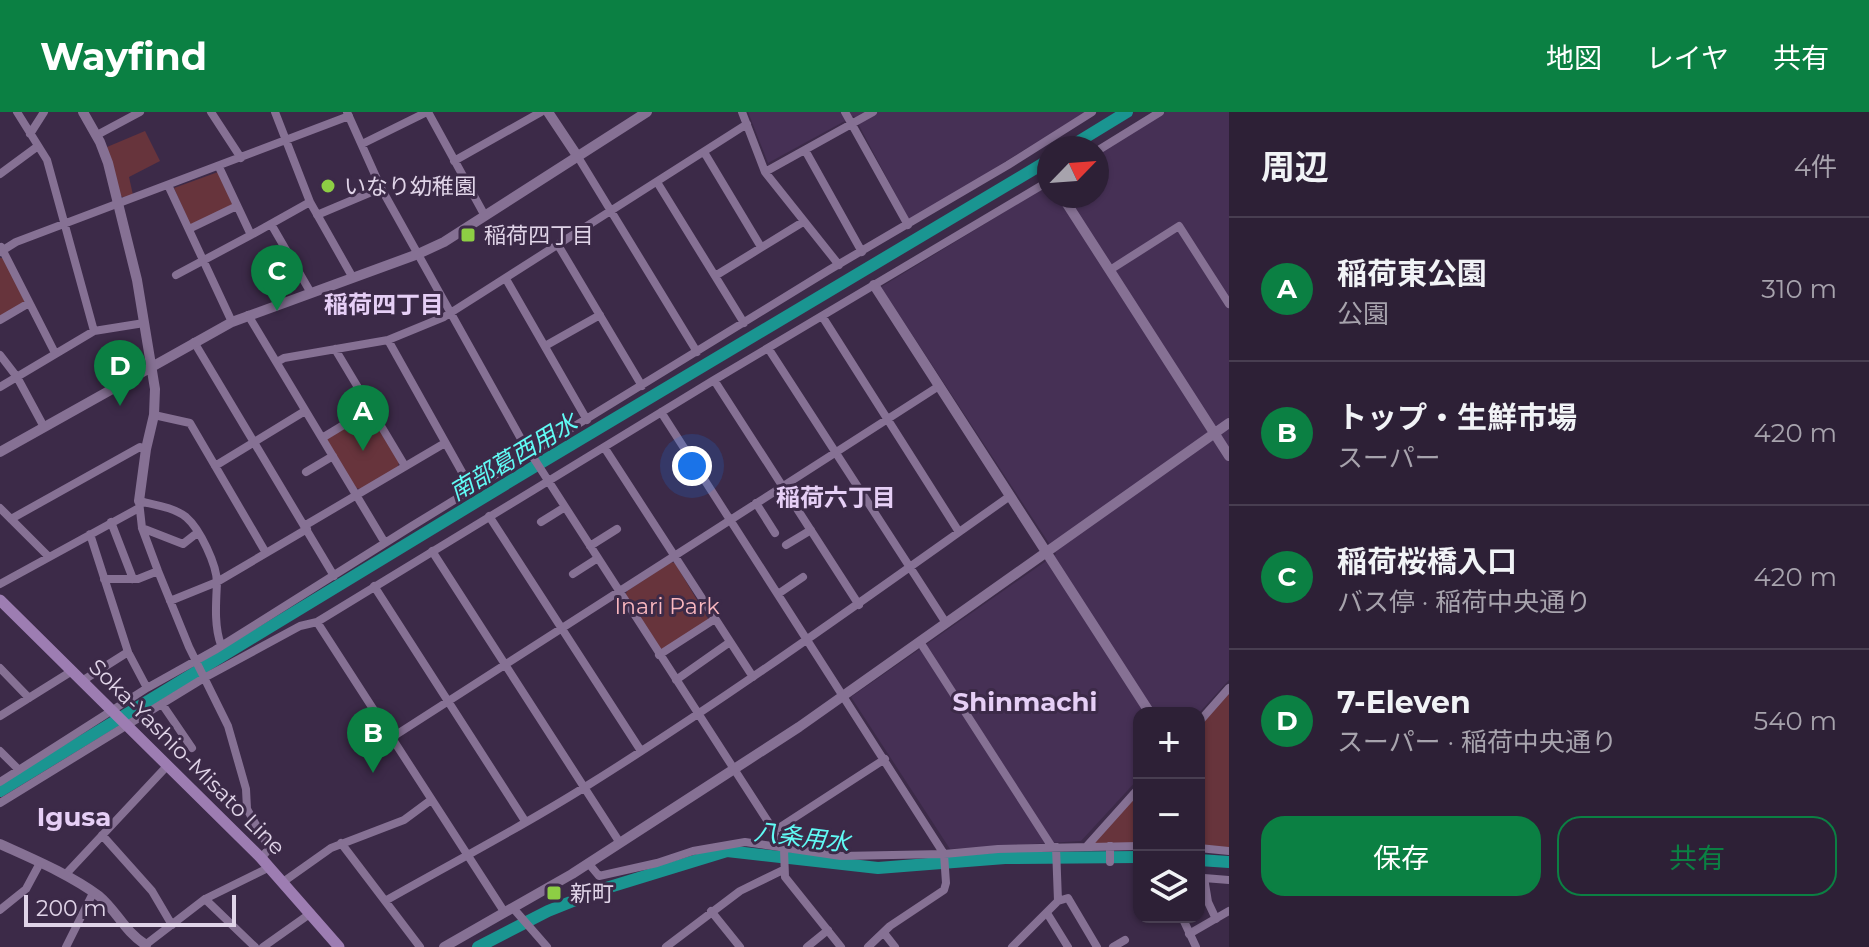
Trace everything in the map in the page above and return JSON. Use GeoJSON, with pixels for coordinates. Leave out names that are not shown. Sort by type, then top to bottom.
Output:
{"type":"FeatureCollection","features":[{"type":"Feature","properties":{"kind":"main road","name":"Soka-Yashio-Misato Line"},"geometry":{"type":"LineString","coordinates":[[0,600],[265,862],[339,947]]}},
{"type":"Feature","properties":{"kind":"street"},"geometry":{"type":"LineString","coordinates":[[17,112],[47,160],[94,331]]}},
{"type":"Feature","properties":{"kind":"street"},"geometry":{"type":"LineString","coordinates":[[30,134],[44,112]]}},
{"type":"Feature","properties":{"kind":"street"},"geometry":{"type":"LineString","coordinates":[[0,844],[65,875],[93,893],[126,930],[146,946],[205,899],[265,862],[268,850],[247,809],[246,789],[228,726],[196,662],[142,528],[139,504],[154,415],[155,389],[137,280],[108,163],[97,135],[83,112]]}},
{"type":"Feature","properties":{"kind":"street"},"geometry":{"type":"LineString","coordinates":[[97,135],[129,114],[140,112]]}},
{"type":"Feature","properties":{"kind":"street"},"geometry":{"type":"LineString","coordinates":[[211,112],[241,158]]}},
{"type":"Feature","properties":{"kind":"street"},"geometry":{"type":"LineString","coordinates":[[275,112],[310,202],[353,278]]}},
{"type":"Feature","properties":{"kind":"street"},"geometry":{"type":"LineString","coordinates":[[362,144],[427,112],[485,216]]}},
{"type":"Feature","properties":{"kind":"street"},"geometry":{"type":"LineString","coordinates":[[454,161],[541,112]]}},
{"type":"Feature","properties":{"kind":"street"},"geometry":{"type":"LineString","coordinates":[[548,112],[697,352]]}},
{"type":"Feature","properties":{"kind":"street"},"geometry":{"type":"LineString","coordinates":[[0,452],[232,322],[418,254],[485,216],[647,112]]}},
{"type":"Feature","properties":{"kind":"street"},"geometry":{"type":"LineString","coordinates":[[742,112],[765,172],[839,265]]}},
{"type":"Feature","properties":{"kind":"street"},"geometry":{"type":"LineString","coordinates":[[845,112],[908,225]]}},
{"type":"Feature","properties":{"kind":"street"},"geometry":{"type":"LineString","coordinates":[[765,172],[873,112]]}},
{"type":"Feature","properties":{"kind":"street"},"geometry":{"type":"LineString","coordinates":[[0,782],[114,712],[147,688],[196,662],[385,543],[1092,112]]}},
{"type":"Feature","properties":{"kind":"street"},"geometry":{"type":"LineString","coordinates":[[1109,144],[1160,112]]}},
{"type":"Feature","properties":{"kind":"street"},"geometry":{"type":"LineString","coordinates":[[55,353],[1,249],[286,141],[348,114],[381,188],[530,455],[774,831],[784,849],[785,877],[841,947]]}},
{"type":"Feature","properties":{"kind":"street"},"geometry":{"type":"LineString","coordinates":[[277,362],[284,358],[388,340],[451,313],[747,124]]}},
{"type":"Feature","properties":{"kind":"street"},"geometry":{"type":"LineString","coordinates":[[1,172],[38,146]]}},
{"type":"Feature","properties":{"kind":"street"},"geometry":{"type":"LineString","coordinates":[[805,150],[862,252]]}},
{"type":"Feature","properties":{"kind":"street"},"geometry":{"type":"LineString","coordinates":[[704,152],[761,247]]}},
{"type":"Feature","properties":{"kind":"street"},"geometry":{"type":"LineString","coordinates":[[219,167],[251,235]]}},
{"type":"Feature","properties":{"kind":"street"},"geometry":{"type":"LineString","coordinates":[[657,182],[744,323]]}},
{"type":"Feature","properties":{"kind":"street"},"geometry":{"type":"LineString","coordinates":[[168,185],[232,322]]}},
{"type":"Feature","properties":{"kind":"street"},"geometry":{"type":"LineString","coordinates":[[317,215],[381,188]]}},
{"type":"Feature","properties":{"kind":"street"},"geometry":{"type":"LineString","coordinates":[[0,803],[203,677],[300,626],[317,622],[1037,188]]}},
{"type":"Feature","properties":{"kind":"street"},"geometry":{"type":"LineString","coordinates":[[176,275],[310,202]]}},
{"type":"Feature","properties":{"kind":"street"},"geometry":{"type":"LineString","coordinates":[[189,229],[237,206]]}},
{"type":"Feature","properties":{"kind":"street"},"geometry":{"type":"LineString","coordinates":[[1070,208],[1229,456]]}},
{"type":"Feature","properties":{"kind":"street"},"geometry":{"type":"LineString","coordinates":[[715,276],[803,222]]}},
{"type":"Feature","properties":{"kind":"street"},"geometry":{"type":"LineString","coordinates":[[271,224],[311,293]]}},
{"type":"Feature","properties":{"kind":"street"},"geometry":{"type":"LineString","coordinates":[[1110,270],[1179,226],[1229,304]]}},
{"type":"Feature","properties":{"kind":"street"},"geometry":{"type":"LineString","coordinates":[[558,245],[642,386]]}},
{"type":"Feature","properties":{"kind":"street"},"geometry":{"type":"LineString","coordinates":[[506,279],[587,420]]}},
{"type":"Feature","properties":{"kind":"street"},"geometry":{"type":"LineString","coordinates":[[874,285],[1146,707]]}},
{"type":"Feature","properties":{"kind":"street"},"geometry":{"type":"LineString","coordinates":[[0,320],[29,303]]}},
{"type":"Feature","properties":{"kind":"street"},"geometry":{"type":"LineString","coordinates":[[248,315],[385,543]]}},
{"type":"Feature","properties":{"kind":"street"},"geometry":{"type":"LineString","coordinates":[[545,346],[600,315]]}},
{"type":"Feature","properties":{"kind":"street"},"geometry":{"type":"LineString","coordinates":[[822,316],[959,532]]}},
{"type":"Feature","properties":{"kind":"street"},"geometry":{"type":"LineString","coordinates":[[0,387],[94,331],[144,323]]}},
{"type":"Feature","properties":{"kind":"street"},"geometry":{"type":"LineString","coordinates":[[388,340],[472,490]]}},
{"type":"Feature","properties":{"kind":"street"},"geometry":{"type":"LineString","coordinates":[[194,342],[334,576]]}},
{"type":"Feature","properties":{"kind":"street"},"geometry":{"type":"LineString","coordinates":[[768,348],[946,623]]}},
{"type":"Feature","properties":{"kind":"street"},"geometry":{"type":"LineString","coordinates":[[335,349],[405,466]]}},
{"type":"Feature","properties":{"kind":"street"},"geometry":{"type":"LineString","coordinates":[[0,355],[17,377],[44,427]]}},
{"type":"Feature","properties":{"kind":"street"},"geometry":{"type":"LineString","coordinates":[[714,380],[859,605]]}},
{"type":"Feature","properties":{"kind":"street"},"geometry":{"type":"LineString","coordinates":[[391,738],[939,386]]}},
{"type":"Feature","properties":{"kind":"street"},"geometry":{"type":"LineString","coordinates":[[322,438],[370,409]]}},
{"type":"Feature","properties":{"kind":"street"},"geometry":{"type":"LineString","coordinates":[[215,466],[305,411]]}},
{"type":"Feature","properties":{"kind":"street"},"geometry":{"type":"LineString","coordinates":[[661,412],[944,854],[944,890],[868,947]]}},
{"type":"Feature","properties":{"kind":"street"},"geometry":{"type":"LineString","coordinates":[[154,415],[190,423],[266,553]]}},
{"type":"Feature","properties":{"kind":"street"},"geometry":{"type":"LineString","coordinates":[[444,947],[589,864],[734,769],[920,642],[1229,423]]}},
{"type":"Feature","properties":{"kind":"street"},"geometry":{"type":"LineString","coordinates":[[170,601],[217,582],[445,443]]}},
{"type":"Feature","properties":{"kind":"street"},"geometry":{"type":"LineString","coordinates":[[11,519],[140,447],[146,449]]}},
{"type":"Feature","properties":{"kind":"street"},"geometry":{"type":"LineString","coordinates":[[604,447],[753,677]]}},
{"type":"Feature","properties":{"kind":"street"},"geometry":{"type":"LineString","coordinates":[[306,472],[333,456]]}},
{"type":"Feature","properties":{"kind":"street"},"geometry":{"type":"LineString","coordinates":[[385,901],[584,788],[808,640],[1010,496]]}},
{"type":"Feature","properties":{"kind":"street"},"geometry":{"type":"LineString","coordinates":[[756,503],[775,533]]}},
{"type":"Feature","properties":{"kind":"street"},"geometry":{"type":"LineString","coordinates":[[0,584],[139,504],[172,509],[188,518],[214,560],[217,636],[221,645]]}},
{"type":"Feature","properties":{"kind":"street"},"geometry":{"type":"LineString","coordinates":[[541,522],[565,507]]}},
{"type":"Feature","properties":{"kind":"street"},"geometry":{"type":"LineString","coordinates":[[0,508],[49,557]]}},
{"type":"Feature","properties":{"kind":"street"},"geometry":{"type":"LineString","coordinates":[[489,516],[641,751]]}},
{"type":"Feature","properties":{"kind":"street"},"geometry":{"type":"LineString","coordinates":[[111,522],[133,579]]}},
{"type":"Feature","properties":{"kind":"street"},"geometry":{"type":"LineString","coordinates":[[142,528],[183,544],[197,533]]}},
{"type":"Feature","properties":{"kind":"street"},"geometry":{"type":"LineString","coordinates":[[590,546],[617,529]]}},
{"type":"Feature","properties":{"kind":"street"},"geometry":{"type":"LineString","coordinates":[[786,545],[811,530]]}},
{"type":"Feature","properties":{"kind":"street"},"geometry":{"type":"LineString","coordinates":[[90,534],[128,652],[147,688]]}},
{"type":"Feature","properties":{"kind":"street"},"geometry":{"type":"LineString","coordinates":[[432,551],[620,843]]}},
{"type":"Feature","properties":{"kind":"street"},"geometry":{"type":"LineString","coordinates":[[573,574],[598,558]]}},
{"type":"Feature","properties":{"kind":"street"},"geometry":{"type":"LineString","coordinates":[[104,579],[133,579],[158,571]]}},
{"type":"Feature","properties":{"kind":"street"},"geometry":{"type":"LineString","coordinates":[[778,594],[803,577]]}},
{"type":"Feature","properties":{"kind":"street"},"geometry":{"type":"LineString","coordinates":[[374,586],[525,821]]}},
{"type":"Feature","properties":{"kind":"street"},"geometry":{"type":"LineString","coordinates":[[659,655],[715,619]]}},
{"type":"Feature","properties":{"kind":"street"},"geometry":{"type":"LineString","coordinates":[[317,622],[467,854],[509,910],[545,944]]}},
{"type":"Feature","properties":{"kind":"street"},"geometry":{"type":"LineString","coordinates":[[676,680],[730,642]]}},
{"type":"Feature","properties":{"kind":"street"},"geometry":{"type":"LineString","coordinates":[[920,642],[1054,849],[1058,901]]}},
{"type":"Feature","properties":{"kind":"street"},"geometry":{"type":"LineString","coordinates":[[82,681],[112,665],[128,652]]}},
{"type":"Feature","properties":{"kind":"street"},"geometry":{"type":"LineString","coordinates":[[0,668],[29,698]]}},
{"type":"Feature","properties":{"kind":"street"},"geometry":{"type":"LineString","coordinates":[[0,716],[72,671]]}},
{"type":"Feature","properties":{"kind":"street"},"geometry":{"type":"LineString","coordinates":[[1205,715],[1229,688]]}},
{"type":"Feature","properties":{"kind":"street"},"geometry":{"type":"LineString","coordinates":[[162,704],[192,748]]}},
{"type":"Feature","properties":{"kind":"street"},"geometry":{"type":"LineString","coordinates":[[0,751],[19,770]]}},
{"type":"Feature","properties":{"kind":"street"},"geometry":{"type":"LineString","coordinates":[[774,831],[885,759]]}},
{"type":"Feature","properties":{"kind":"street"},"geometry":{"type":"LineString","coordinates":[[65,875],[168,765]]}},
{"type":"Feature","properties":{"kind":"street"},"geometry":{"type":"LineString","coordinates":[[1087,846],[1133,795]]}},
{"type":"Feature","properties":{"kind":"street"},"geometry":{"type":"LineString","coordinates":[[283,882],[341,843],[402,820],[431,800]]}},
{"type":"Feature","properties":{"kind":"street"},"geometry":{"type":"LineString","coordinates":[[102,835],[152,891],[172,925]]}},
{"type":"Feature","properties":{"kind":"street"},"geometry":{"type":"LineString","coordinates":[[589,864],[599,876],[721,845],[745,842],[829,856],[1133,847]]}},
{"type":"Feature","properties":{"kind":"street"},"geometry":{"type":"LineString","coordinates":[[341,843],[420,947]]}},
{"type":"Feature","properties":{"kind":"street"},"geometry":{"type":"LineString","coordinates":[[1110,849],[1110,862]]}},
{"type":"Feature","properties":{"kind":"street"},"geometry":{"type":"LineString","coordinates":[[1205,849],[1229,851]]}},
{"type":"Feature","properties":{"kind":"street"},"geometry":{"type":"LineString","coordinates":[[0,910],[26,889],[40,863]]}},
{"type":"Feature","properties":{"kind":"street"},"geometry":{"type":"LineString","coordinates":[[666,947],[740,891],[783,870]]}},
{"type":"Feature","properties":{"kind":"street"},"geometry":{"type":"LineString","coordinates":[[1216,919],[1208,902],[1204,878],[1229,880]]}},
{"type":"Feature","properties":{"kind":"street"},"geometry":{"type":"LineString","coordinates":[[66,947],[93,893]]}},
{"type":"Feature","properties":{"kind":"street"},"geometry":{"type":"LineString","coordinates":[[1012,947],[1023,943],[1058,901],[1068,898],[1097,947]]}},
{"type":"Feature","properties":{"kind":"street"},"geometry":{"type":"LineString","coordinates":[[205,899],[255,947]]}},
{"type":"Feature","properties":{"kind":"street"},"geometry":{"type":"LineString","coordinates":[[711,911],[740,947]]}},
{"type":"Feature","properties":{"kind":"street"},"geometry":{"type":"LineString","coordinates":[[1189,934],[1229,911]]}},
{"type":"Feature","properties":{"kind":"street"},"geometry":{"type":"LineString","coordinates":[[263,947],[311,913]]}},
{"type":"Feature","properties":{"kind":"street"},"geometry":{"type":"LineString","coordinates":[[1047,913],[1068,947]]}},
{"type":"Feature","properties":{"kind":"street"},"geometry":{"type":"LineString","coordinates":[[1184,923],[1196,947]]}},
{"type":"Feature","properties":{"kind":"street"},"geometry":{"type":"LineString","coordinates":[[807,947],[828,930]]}},
{"type":"Feature","properties":{"kind":"street"},"geometry":{"type":"LineString","coordinates":[[884,933],[895,947]]}},
{"type":"Feature","properties":{"kind":"street"},"geometry":{"type":"LineString","coordinates":[[1113,947],[1125,940]]}},
{"type":"Feature","properties":{"kind":"street"},"geometry":{"type":"LineString","coordinates":[[533,947],[545,944]]}},
{"type":"Feature","properties":{"kind":"shaded area"},"geometry":{"type":"Polygon","coordinates":[[[748,112],[1085,112],[1046,136],[1037,136],[1037,142],[913,219],[908,218],[854,116],[768,163],[748,112]]]}},
{"type":"Feature","properties":{"kind":"shaded area"},"geometry":{"type":"Polygon","coordinates":[[[1166,112],[1229,112],[1229,680],[1204,707],[1133,707],[1133,785],[1081,841],[950,849],[851,697],[1056,554],[881,287],[1037,192],[1037,208],[1109,208],[1109,148],[1166,112]]]}},
{"type":"Feature","properties":{"kind":"green space"},"geometry":{"type":"Polygon","coordinates":[[[145,131],[160,161],[129,177],[133,195],[124,198],[120,195],[107,147],[145,131]]]}},
{"type":"Feature","properties":{"kind":"green space"},"geometry":{"type":"Polygon","coordinates":[[[218,172],[234,204],[190,225],[174,188],[218,172]]]}},
{"type":"Feature","properties":{"kind":"green space"},"geometry":{"type":"Polygon","coordinates":[[[0,258],[4,258],[24,303],[0,317],[0,258]]]}},
{"type":"Feature","properties":{"kind":"green space"},"geometry":{"type":"Polygon","coordinates":[[[367,414],[399,462],[398,467],[361,489],[355,488],[327,440],[367,414]]]}},
{"type":"Feature","properties":{"kind":"green space","name":"Inari Park"},"geometry":{"type":"Polygon","coordinates":[[[671,562],[675,563],[709,620],[663,649],[659,648],[625,596],[627,591],[671,562]]]}},
{"type":"Feature","properties":{"kind":"green space"},"geometry":{"type":"Polygon","coordinates":[[[1229,690],[1229,850],[1205,849],[1205,717],[1229,690]]]}},
{"type":"Feature","properties":{"kind":"green space"},"geometry":{"type":"Polygon","coordinates":[[[1133,799],[1133,846],[1093,844],[1133,799]]]}},
{"type":"Feature","properties":{"kind":"waterway","name":"南部葛西用水"},"geometry":{"type":"LineString","coordinates":[[1088,136],[1127,112]]}},
{"type":"Feature","properties":{"kind":"waterway","name":"南部葛西用水"},"geometry":{"type":"LineString","coordinates":[[0,791],[532,468],[1037,167]]}},
{"type":"Feature","properties":{"kind":"waterway","name":"八条用水"},"geometry":{"type":"LineString","coordinates":[[478,947],[548,911],[603,889],[727,851],[878,868],[1005,858],[1133,857]]}},
{"type":"Feature","properties":{"kind":"waterway","name":"八条用水"},"geometry":{"type":"LineString","coordinates":[[1205,860],[1229,862]]}},
{"type":"Feature","properties":{"kind":"place","name":"いなり幼稚園"},"geometry":{"type":"Point","coordinates":[328,186]}},
{"type":"Feature","properties":{"kind":"place","name":"稲荷四丁目"},"geometry":{"type":"Point","coordinates":[468,235]}},
{"type":"Feature","properties":{"kind":"place","name":"稲荷桜橋入口"},"geometry":{"type":"Point","coordinates":[277,311]}},
{"type":"Feature","properties":{"kind":"place","name":"7-Eleven"},"geometry":{"type":"Point","coordinates":[120,406]}},
{"type":"Feature","properties":{"kind":"place","name":"稲荷東公園"},"geometry":{"type":"Point","coordinates":[363,451]}},
{"type":"Feature","properties":{"kind":"place","name":"トップ・生鮮市場"},"geometry":{"type":"Point","coordinates":[373,773]}},
{"type":"Feature","properties":{"kind":"place","name":"新町"},"geometry":{"type":"Point","coordinates":[554,893]}},
{"type":"Feature","properties":{"kind":"district","name":"稲荷四丁目"},"geometry":{"type":"Point","coordinates":[384,304]}},
{"type":"Feature","properties":{"kind":"district","name":"稲荷六丁目"},"geometry":{"type":"Point","coordinates":[836,497]}},
{"type":"Feature","properties":{"kind":"district","name":"Shinmachi"},"geometry":{"type":"Point","coordinates":[1025,702]}},
{"type":"Feature","properties":{"kind":"district","name":"Igusa"},"geometry":{"type":"Point","coordinates":[74,817]}}]}
